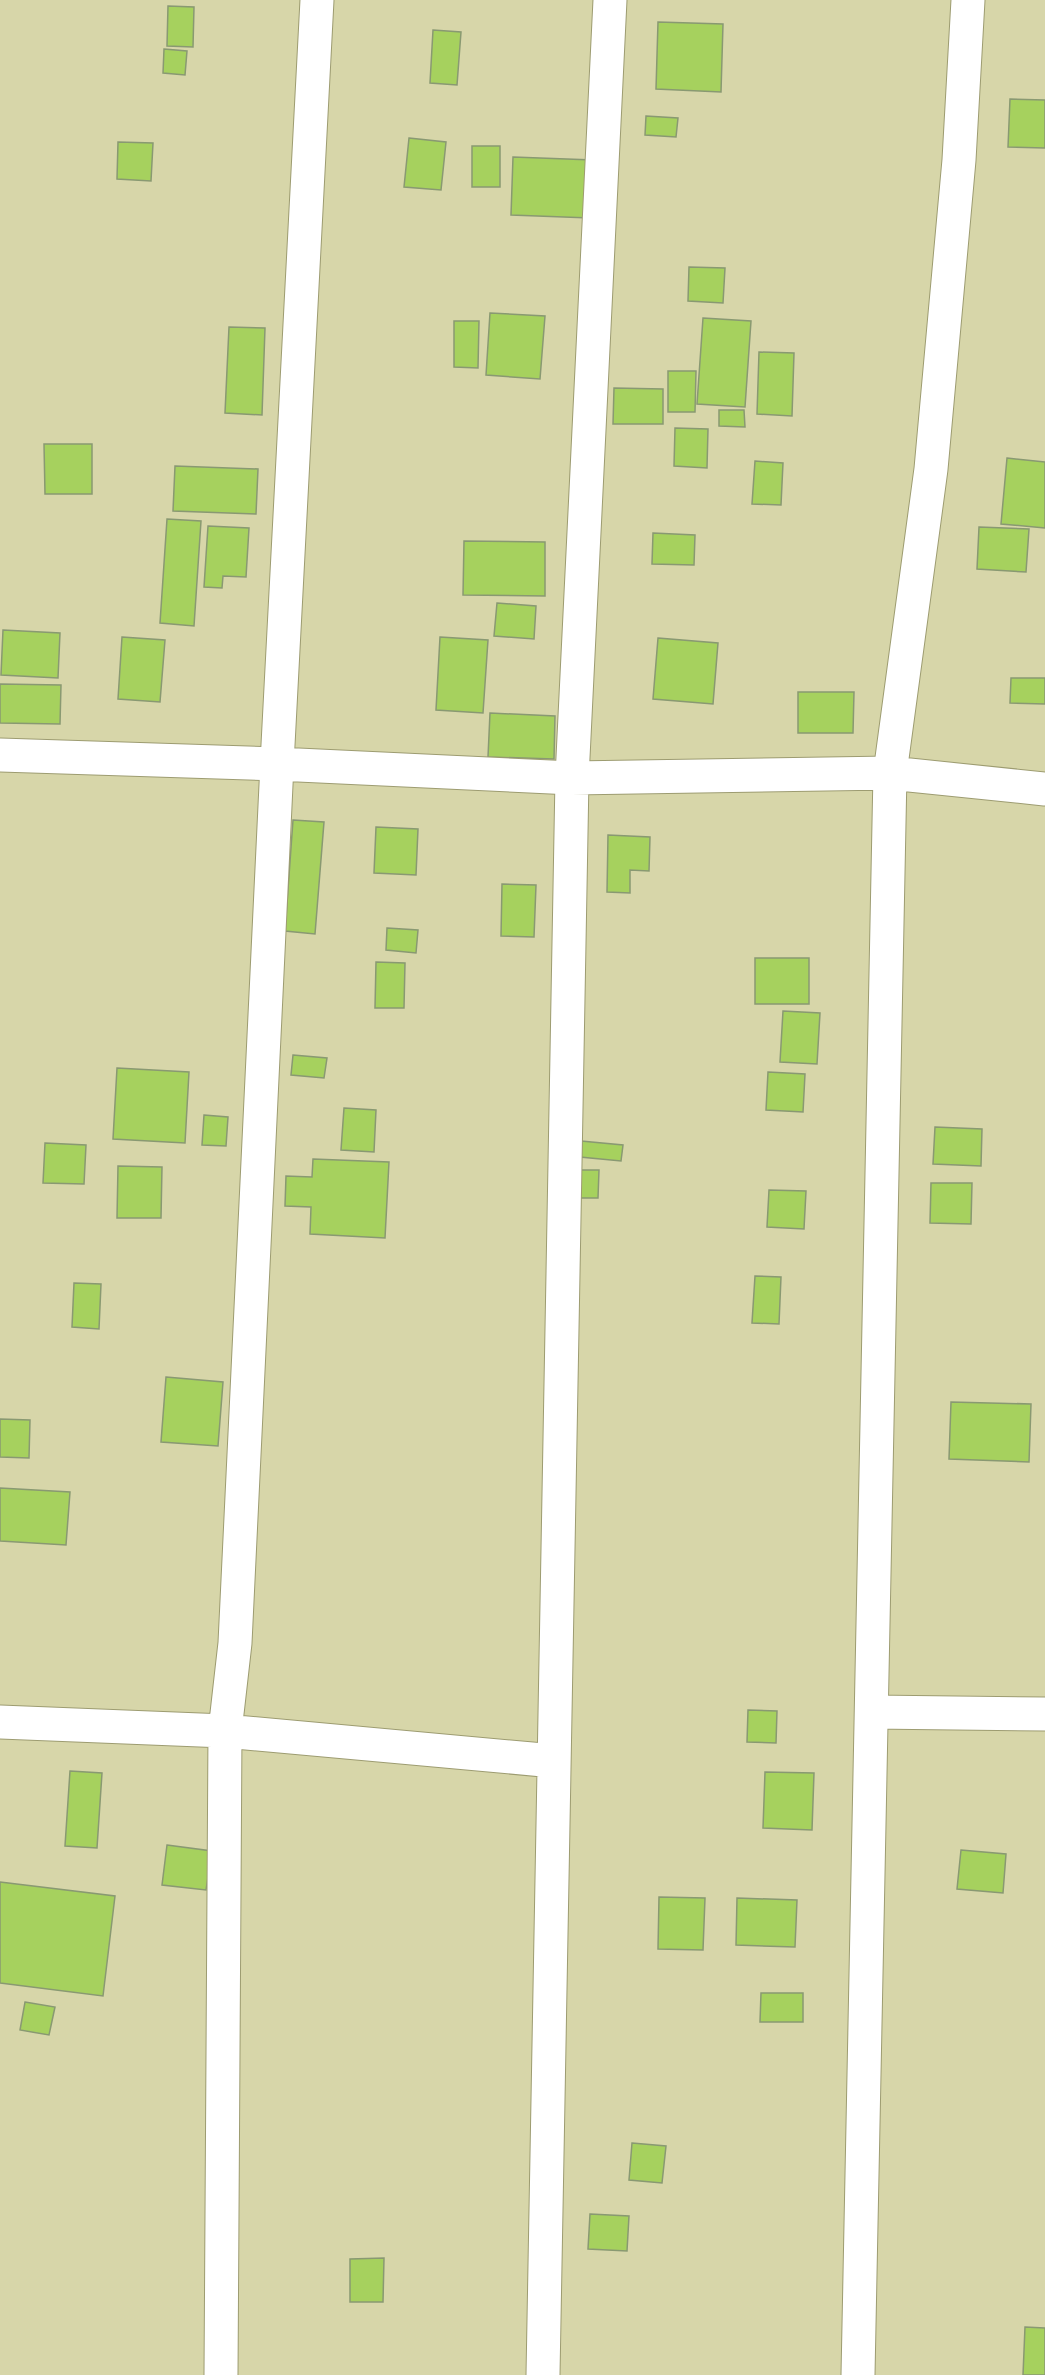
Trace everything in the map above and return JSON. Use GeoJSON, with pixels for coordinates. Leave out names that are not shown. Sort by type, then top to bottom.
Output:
{"type":"FeatureCollection","features":[{"type":"Feature","properties":{"kind":"street"},"geometry":{"type":"LineString","coordinates":[[221,2375],[225,1731],[235,1643],[277,764],[317,0]]}},
{"type":"Feature","properties":{"kind":"street"},"geometry":{"type":"LineString","coordinates":[[543,2375],[572,778],[610,0]]}},
{"type":"Feature","properties":{"kind":"street"},"geometry":{"type":"LineString","coordinates":[[858,2375],[890,773],[931,469],[959,160],[968,0]]}},
{"type":"Feature","properties":{"kind":"street"},"geometry":{"type":"LineString","coordinates":[[0,755],[277,764],[572,778],[890,773],[1045,789]]}},
{"type":"Feature","properties":{"kind":"street"},"geometry":{"type":"LineString","coordinates":[[872,1712],[1045,1714]]}},
{"type":"Feature","properties":{"kind":"street"},"geometry":{"type":"LineString","coordinates":[[0,1722],[225,1731],[554,1761]]}},
{"type":"Feature","properties":{"kind":"building"},"geometry":{"type":"Polygon","coordinates":[[[168,6],[194,7],[193,47],[167,46],[168,6]]]}},
{"type":"Feature","properties":{"kind":"building"},"geometry":{"type":"Polygon","coordinates":[[[658,22],[723,24],[721,92],[656,89],[658,22]]]}},
{"type":"Feature","properties":{"kind":"building"},"geometry":{"type":"Polygon","coordinates":[[[433,30],[461,32],[457,85],[430,83],[433,30]]]}},
{"type":"Feature","properties":{"kind":"building"},"geometry":{"type":"Polygon","coordinates":[[[164,49],[187,51],[185,75],[163,73],[164,49]]]}},
{"type":"Feature","properties":{"kind":"building"},"geometry":{"type":"Polygon","coordinates":[[[1010,99],[1045,100],[1045,148],[1008,147],[1010,99]]]}},
{"type":"Feature","properties":{"kind":"building"},"geometry":{"type":"Polygon","coordinates":[[[646,116],[678,118],[676,137],[645,135],[646,116]]]}},
{"type":"Feature","properties":{"kind":"building"},"geometry":{"type":"Polygon","coordinates":[[[409,138],[446,142],[441,190],[404,187],[409,138]]]}},
{"type":"Feature","properties":{"kind":"building"},"geometry":{"type":"Polygon","coordinates":[[[118,142],[153,143],[151,181],[117,179],[118,142]]]}},
{"type":"Feature","properties":{"kind":"building"},"geometry":{"type":"Polygon","coordinates":[[[472,146],[500,146],[500,187],[472,187],[472,146]]]}},
{"type":"Feature","properties":{"kind":"building"},"geometry":{"type":"Polygon","coordinates":[[[513,157],[593,160],[590,218],[511,215],[513,157]]]}},
{"type":"Feature","properties":{"kind":"building"},"geometry":{"type":"Polygon","coordinates":[[[689,267],[725,268],[723,303],[688,301],[689,267]]]}},
{"type":"Feature","properties":{"kind":"building"},"geometry":{"type":"Polygon","coordinates":[[[490,313],[545,316],[540,379],[486,375],[490,313]]]}},
{"type":"Feature","properties":{"kind":"building"},"geometry":{"type":"Polygon","coordinates":[[[703,318],[751,321],[745,407],[697,404],[703,318]]]}},
{"type":"Feature","properties":{"kind":"building"},"geometry":{"type":"Polygon","coordinates":[[[454,321],[479,321],[478,368],[454,367],[454,321]]]}},
{"type":"Feature","properties":{"kind":"building"},"geometry":{"type":"Polygon","coordinates":[[[229,327],[265,328],[262,415],[225,413],[229,327]]]}},
{"type":"Feature","properties":{"kind":"building"},"geometry":{"type":"Polygon","coordinates":[[[759,352],[794,353],[792,416],[757,414],[759,352]]]}},
{"type":"Feature","properties":{"kind":"building"},"geometry":{"type":"Polygon","coordinates":[[[668,371],[696,371],[695,412],[668,412],[668,371]]]}},
{"type":"Feature","properties":{"kind":"building"},"geometry":{"type":"Polygon","coordinates":[[[614,388],[663,389],[663,424],[613,424],[614,388]]]}},
{"type":"Feature","properties":{"kind":"building"},"geometry":{"type":"Polygon","coordinates":[[[719,410],[744,410],[745,427],[719,426],[719,410]]]}},
{"type":"Feature","properties":{"kind":"building"},"geometry":{"type":"Polygon","coordinates":[[[675,428],[708,429],[707,468],[674,466],[675,428]]]}},
{"type":"Feature","properties":{"kind":"building"},"geometry":{"type":"Polygon","coordinates":[[[44,444],[92,444],[92,494],[45,494],[44,444]]]}},
{"type":"Feature","properties":{"kind":"building"},"geometry":{"type":"Polygon","coordinates":[[[1007,458],[1045,462],[1045,528],[1001,524],[1007,458]]]}},
{"type":"Feature","properties":{"kind":"building"},"geometry":{"type":"Polygon","coordinates":[[[755,461],[783,463],[781,505],[752,504],[755,461]]]}},
{"type":"Feature","properties":{"kind":"building"},"geometry":{"type":"Polygon","coordinates":[[[175,466],[258,469],[256,514],[173,511],[175,466]]]}},
{"type":"Feature","properties":{"kind":"building"},"geometry":{"type":"Polygon","coordinates":[[[167,519],[201,521],[194,626],[160,623],[167,519]]]}},
{"type":"Feature","properties":{"kind":"building"},"geometry":{"type":"Polygon","coordinates":[[[208,526],[249,528],[246,577],[223,576],[222,588],[204,587],[208,526]]]}},
{"type":"Feature","properties":{"kind":"building"},"geometry":{"type":"Polygon","coordinates":[[[979,527],[1029,529],[1026,572],[977,569],[979,527]]]}},
{"type":"Feature","properties":{"kind":"building"},"geometry":{"type":"Polygon","coordinates":[[[653,533],[695,535],[694,565],[652,564],[653,533]]]}},
{"type":"Feature","properties":{"kind":"building"},"geometry":{"type":"Polygon","coordinates":[[[464,541],[545,542],[545,596],[463,595],[464,541]]]}},
{"type":"Feature","properties":{"kind":"building"},"geometry":{"type":"Polygon","coordinates":[[[497,603],[536,606],[534,639],[494,636],[497,603]]]}},
{"type":"Feature","properties":{"kind":"building"},"geometry":{"type":"Polygon","coordinates":[[[3,630],[60,633],[58,678],[1,675],[3,630]]]}},
{"type":"Feature","properties":{"kind":"building"},"geometry":{"type":"Polygon","coordinates":[[[122,637],[165,640],[160,702],[118,699],[122,637]]]}},
{"type":"Feature","properties":{"kind":"building"},"geometry":{"type":"Polygon","coordinates":[[[440,637],[488,640],[483,713],[436,710],[440,637]]]}},
{"type":"Feature","properties":{"kind":"building"},"geometry":{"type":"Polygon","coordinates":[[[658,638],[718,643],[713,704],[653,699],[658,638]]]}},
{"type":"Feature","properties":{"kind":"building"},"geometry":{"type":"Polygon","coordinates":[[[1011,678],[1045,678],[1045,704],[1010,703],[1011,678]]]}},
{"type":"Feature","properties":{"kind":"building"},"geometry":{"type":"Polygon","coordinates":[[[0,684],[61,685],[60,724],[0,723],[0,684]]]}},
{"type":"Feature","properties":{"kind":"building"},"geometry":{"type":"Polygon","coordinates":[[[798,692],[854,692],[853,733],[798,733],[798,692]]]}},
{"type":"Feature","properties":{"kind":"building"},"geometry":{"type":"Polygon","coordinates":[[[490,713],[555,716],[554,759],[488,757],[490,713]]]}},
{"type":"Feature","properties":{"kind":"building"},"geometry":{"type":"Polygon","coordinates":[[[293,820],[324,822],[315,934],[285,931],[293,820]]]}},
{"type":"Feature","properties":{"kind":"building"},"geometry":{"type":"Polygon","coordinates":[[[376,827],[418,829],[416,875],[374,873],[376,827]]]}},
{"type":"Feature","properties":{"kind":"building"},"geometry":{"type":"Polygon","coordinates":[[[608,835],[650,837],[649,871],[630,870],[630,893],[607,892],[608,835]]]}},
{"type":"Feature","properties":{"kind":"building"},"geometry":{"type":"Polygon","coordinates":[[[502,884],[536,885],[534,937],[501,936],[502,884]]]}},
{"type":"Feature","properties":{"kind":"building"},"geometry":{"type":"Polygon","coordinates":[[[387,928],[418,930],[416,953],[386,950],[387,928]]]}},
{"type":"Feature","properties":{"kind":"building"},"geometry":{"type":"Polygon","coordinates":[[[755,958],[809,958],[809,1004],[755,1004],[755,958]]]}},
{"type":"Feature","properties":{"kind":"building"},"geometry":{"type":"Polygon","coordinates":[[[376,962],[405,963],[404,1008],[375,1008],[376,962]]]}},
{"type":"Feature","properties":{"kind":"building"},"geometry":{"type":"Polygon","coordinates":[[[783,1011],[820,1013],[817,1064],[780,1062],[783,1011]]]}},
{"type":"Feature","properties":{"kind":"building"},"geometry":{"type":"Polygon","coordinates":[[[293,1055],[327,1058],[324,1078],[291,1075],[293,1055]]]}},
{"type":"Feature","properties":{"kind":"building"},"geometry":{"type":"Polygon","coordinates":[[[117,1068],[189,1072],[185,1143],[113,1139],[117,1068]]]}},
{"type":"Feature","properties":{"kind":"building"},"geometry":{"type":"Polygon","coordinates":[[[768,1072],[805,1074],[803,1112],[766,1110],[768,1072]]]}},
{"type":"Feature","properties":{"kind":"building"},"geometry":{"type":"Polygon","coordinates":[[[344,1108],[376,1110],[374,1152],[341,1150],[344,1108]]]}},
{"type":"Feature","properties":{"kind":"building"},"geometry":{"type":"Polygon","coordinates":[[[204,1115],[228,1117],[226,1146],[202,1145],[204,1115]]]}},
{"type":"Feature","properties":{"kind":"building"},"geometry":{"type":"Polygon","coordinates":[[[935,1127],[982,1129],[981,1166],[933,1164],[935,1127]]]}},
{"type":"Feature","properties":{"kind":"building"},"geometry":{"type":"Polygon","coordinates":[[[581,1141],[623,1145],[621,1161],[580,1157],[581,1141]]]}},
{"type":"Feature","properties":{"kind":"building"},"geometry":{"type":"Polygon","coordinates":[[[45,1143],[86,1145],[84,1184],[43,1183],[45,1143]]]}},
{"type":"Feature","properties":{"kind":"building"},"geometry":{"type":"Polygon","coordinates":[[[313,1159],[389,1162],[385,1238],[310,1234],[311,1207],[285,1206],[286,1176],[312,1177],[313,1159]]]}},
{"type":"Feature","properties":{"kind":"building"},"geometry":{"type":"Polygon","coordinates":[[[118,1166],[162,1167],[161,1218],[117,1218],[118,1166]]]}},
{"type":"Feature","properties":{"kind":"building"},"geometry":{"type":"Polygon","coordinates":[[[569,1170],[599,1170],[598,1198],[568,1198],[569,1170]]]}},
{"type":"Feature","properties":{"kind":"building"},"geometry":{"type":"Polygon","coordinates":[[[931,1183],[972,1183],[971,1224],[930,1223],[931,1183]]]}},
{"type":"Feature","properties":{"kind":"building"},"geometry":{"type":"Polygon","coordinates":[[[769,1190],[806,1191],[804,1229],[767,1227],[769,1190]]]}},
{"type":"Feature","properties":{"kind":"building"},"geometry":{"type":"Polygon","coordinates":[[[755,1276],[781,1277],[779,1324],[752,1323],[755,1276]]]}},
{"type":"Feature","properties":{"kind":"building"},"geometry":{"type":"Polygon","coordinates":[[[74,1283],[101,1284],[99,1329],[72,1327],[74,1283]]]}},
{"type":"Feature","properties":{"kind":"building"},"geometry":{"type":"Polygon","coordinates":[[[166,1377],[223,1382],[218,1446],[161,1442],[166,1377]]]}},
{"type":"Feature","properties":{"kind":"building"},"geometry":{"type":"Polygon","coordinates":[[[951,1402],[1031,1404],[1029,1462],[949,1459],[951,1402]]]}},
{"type":"Feature","properties":{"kind":"building"},"geometry":{"type":"Polygon","coordinates":[[[0,1419],[30,1420],[29,1458],[0,1457],[0,1419]]]}},
{"type":"Feature","properties":{"kind":"building"},"geometry":{"type":"Polygon","coordinates":[[[0,1488],[70,1492],[66,1545],[0,1541],[0,1488]]]}},
{"type":"Feature","properties":{"kind":"building"},"geometry":{"type":"Polygon","coordinates":[[[748,1710],[777,1711],[776,1743],[747,1742],[748,1710]]]}},
{"type":"Feature","properties":{"kind":"building"},"geometry":{"type":"Polygon","coordinates":[[[70,1771],[102,1773],[97,1848],[65,1846],[70,1771]]]}},
{"type":"Feature","properties":{"kind":"building"},"geometry":{"type":"Polygon","coordinates":[[[765,1772],[814,1773],[812,1830],[763,1828],[765,1772]]]}},
{"type":"Feature","properties":{"kind":"building"},"geometry":{"type":"Polygon","coordinates":[[[167,1845],[212,1851],[206,1890],[162,1885],[167,1845]]]}},
{"type":"Feature","properties":{"kind":"building"},"geometry":{"type":"Polygon","coordinates":[[[961,1850],[1006,1854],[1003,1893],[957,1889],[961,1850]]]}},
{"type":"Feature","properties":{"kind":"building"},"geometry":{"type":"Polygon","coordinates":[[[0,1882],[115,1896],[103,1996],[0,1983],[0,1882]]]}},
{"type":"Feature","properties":{"kind":"building"},"geometry":{"type":"Polygon","coordinates":[[[659,1897],[705,1898],[703,1950],[658,1949],[659,1897]]]}},
{"type":"Feature","properties":{"kind":"building"},"geometry":{"type":"Polygon","coordinates":[[[737,1898],[797,1900],[795,1947],[736,1945],[737,1898]]]}},
{"type":"Feature","properties":{"kind":"building"},"geometry":{"type":"Polygon","coordinates":[[[761,1993],[803,1993],[803,2022],[760,2022],[761,1993]]]}},
{"type":"Feature","properties":{"kind":"building"},"geometry":{"type":"Polygon","coordinates":[[[25,2002],[55,2007],[49,2035],[20,2030],[25,2002]]]}},
{"type":"Feature","properties":{"kind":"building"},"geometry":{"type":"Polygon","coordinates":[[[632,2143],[666,2146],[662,2183],[629,2180],[632,2143]]]}},
{"type":"Feature","properties":{"kind":"building"},"geometry":{"type":"Polygon","coordinates":[[[590,2214],[629,2216],[627,2251],[588,2249],[590,2214]]]}},
{"type":"Feature","properties":{"kind":"building"},"geometry":{"type":"Polygon","coordinates":[[[384,2258],[383,2302],[350,2302],[350,2259],[384,2258]]]}},
{"type":"Feature","properties":{"kind":"building"},"geometry":{"type":"Polygon","coordinates":[[[1025,2327],[1045,2328],[1045,2375],[1023,2375],[1025,2327]]]}}]}
